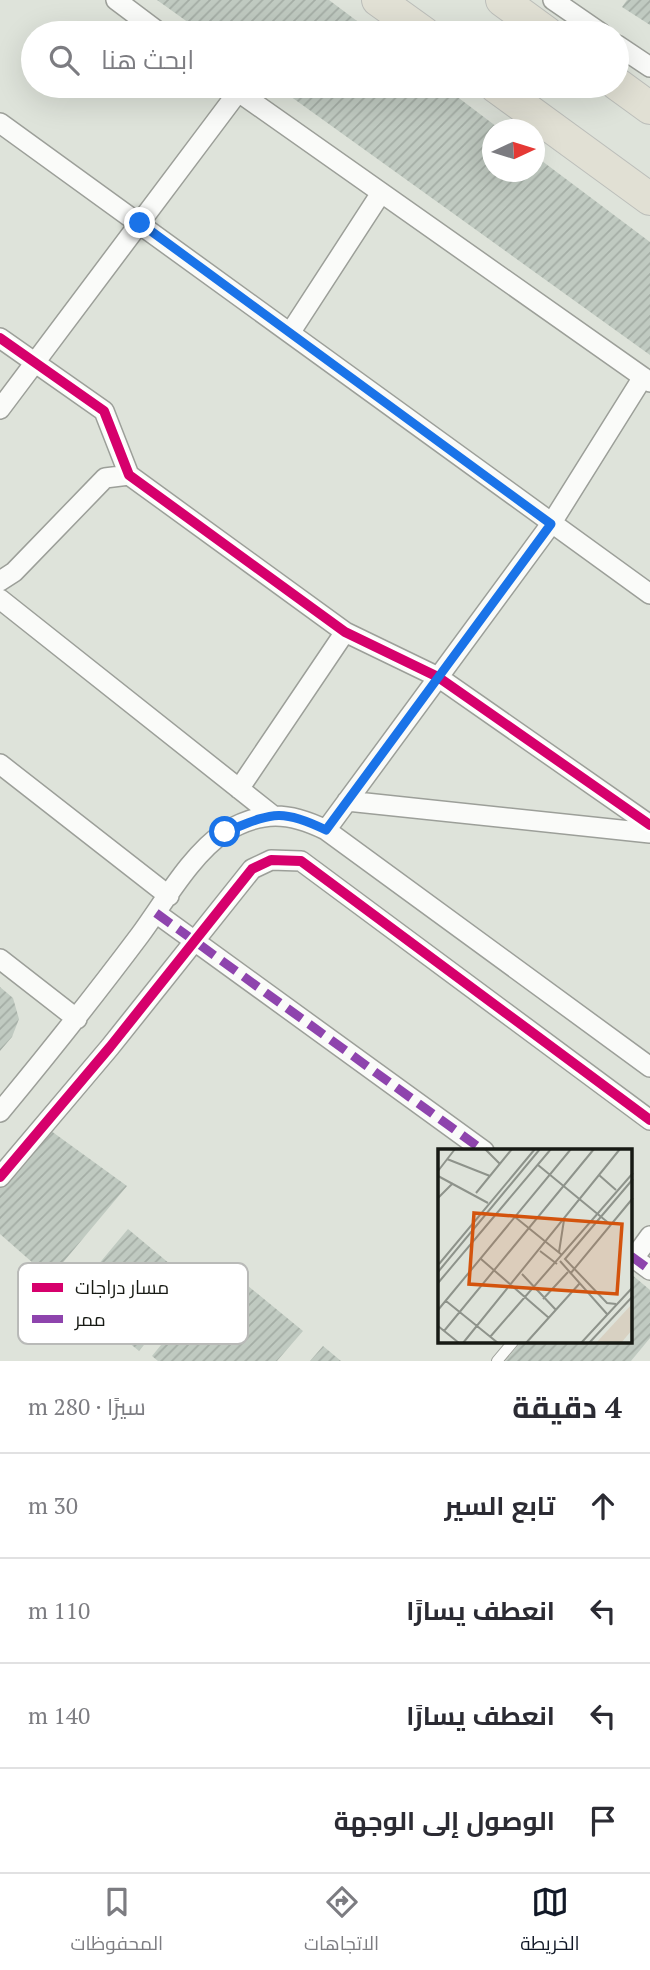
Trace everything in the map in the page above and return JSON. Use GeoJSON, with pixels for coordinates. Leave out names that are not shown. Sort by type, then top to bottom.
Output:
{"type":"FeatureCollection","features":[{"type":"Feature","properties":{"kind":"main road"},"geometry":{"type":"LineString","coordinates":[[378,0],[407,21]]}},
{"type":"Feature","properties":{"kind":"main road"},"geometry":{"type":"LineString","coordinates":[[502,0],[531,21]]}},
{"type":"Feature","properties":{"kind":"main road"},"geometry":{"type":"LineString","coordinates":[[629,93],[650,108]]}},
{"type":"Feature","properties":{"kind":"main road"},"geometry":{"type":"LineString","coordinates":[[511,98],[650,199]]}},
{"type":"Feature","properties":{"kind":"street"},"geometry":{"type":"LineString","coordinates":[[116,0],[144,21]]}},
{"type":"Feature","properties":{"kind":"street"},"geometry":{"type":"LineString","coordinates":[[553,0],[584,21]]}},
{"type":"Feature","properties":{"kind":"street"},"geometry":{"type":"LineString","coordinates":[[629,53],[650,67]]}},
{"type":"Feature","properties":{"kind":"street"},"geometry":{"type":"LineString","coordinates":[[0,409],[140,223],[228,98]]}},
{"type":"Feature","properties":{"kind":"street"},"geometry":{"type":"LineString","coordinates":[[247,98],[647,380],[551,524],[326,830]]}},
{"type":"Feature","properties":{"kind":"street"},"geometry":{"type":"LineString","coordinates":[[0,123],[650,594]]}},
{"type":"Feature","properties":{"kind":"street"},"geometry":{"type":"LineString","coordinates":[[290,333],[381,193]]}},
{"type":"Feature","properties":{"kind":"street"},"geometry":{"type":"LineString","coordinates":[[0,338],[104,411],[129,475],[345,632],[438,677],[650,825]]}},
{"type":"Feature","properties":{"kind":"street"},"geometry":{"type":"LineString","coordinates":[[0,581],[14,572],[106,478],[129,475]]}},
{"type":"Feature","properties":{"kind":"street"},"geometry":{"type":"LineString","coordinates":[[0,598],[271,814]]}},
{"type":"Feature","properties":{"kind":"street"},"geometry":{"type":"LineString","coordinates":[[239,789],[345,632]]}},
{"type":"Feature","properties":{"kind":"street"},"geometry":{"type":"LineString","coordinates":[[0,764],[169,896]]}},
{"type":"Feature","properties":{"kind":"street"},"geometry":{"type":"LineString","coordinates":[[347,801],[650,832]]}},
{"type":"Feature","properties":{"kind":"street"},"geometry":{"type":"LineString","coordinates":[[0,1112],[77,1019],[200,855],[225,832],[271,814],[300,818],[326,830],[650,1067]]}},
{"type":"Feature","properties":{"kind":"street"},"geometry":{"type":"LineString","coordinates":[[0,1177],[252,869],[271,860],[301,861],[650,1120]]}},
{"type":"Feature","properties":{"kind":"street"},"geometry":{"type":"LineString","coordinates":[[156,913],[481,1149]]}},
{"type":"Feature","properties":{"kind":"street"},"geometry":{"type":"LineString","coordinates":[[0,959],[77,1019]]}},
{"type":"Feature","properties":{"kind":"street"},"geometry":{"type":"LineString","coordinates":[[650,1236],[632,1257],[650,1270]]}},
{"type":"Feature","properties":{"kind":"lane"},"geometry":{"type":"LineString","coordinates":[[497,1361],[511,1344]]}},
{"type":"Feature","properties":{"kind":"building"},"geometry":{"type":"Polygon","coordinates":[[[157,0],[329,0],[357,21],[186,21],[157,0]]]}},
{"type":"Feature","properties":{"kind":"building"},"geometry":{"type":"Polygon","coordinates":[[[627,0],[650,0],[650,25],[622,7],[627,0]]]}},
{"type":"Feature","properties":{"kind":"building"},"geometry":{"type":"Polygon","coordinates":[[[293,98],[459,98],[486,119],[482,119],[482,182],[545,182],[545,163],[650,242],[650,355],[293,98]]]}},
{"type":"Feature","properties":{"kind":"building"},"geometry":{"type":"Polygon","coordinates":[[[0,987],[13,998],[19,1019],[12,1037],[0,1051],[0,987]]]}},
{"type":"Feature","properties":{"kind":"building"},"geometry":{"type":"Polygon","coordinates":[[[47,1128],[127,1186],[63,1263],[33,1263],[0,1234],[0,1183],[47,1128]]]}},
{"type":"Feature","properties":{"kind":"building"},"geometry":{"type":"Polygon","coordinates":[[[128,1229],[169,1263],[100,1263],[128,1229]]]}},
{"type":"Feature","properties":{"kind":"building"},"geometry":{"type":"Polygon","coordinates":[[[632,1275],[650,1290],[650,1338],[631,1361],[505,1361],[519,1344],[632,1344],[632,1275]]]}},
{"type":"Feature","properties":{"kind":"building"},"geometry":{"type":"Polygon","coordinates":[[[248,1286],[303,1331],[277,1361],[158,1361],[152,1356],[162,1344],[248,1344],[248,1286]]]}},
{"type":"Feature","properties":{"kind":"building"},"geometry":{"type":"Polygon","coordinates":[[[130,1344],[145,1344],[139,1351],[130,1344]]]}},
{"type":"Feature","properties":{"kind":"building"},"geometry":{"type":"Polygon","coordinates":[[[323,1346],[341,1361],[310,1361],[323,1346]]]}},
{"type":"Feature","properties":{"kind":"marked path"},"geometry":{"type":"LineString","coordinates":[[156,913],[481,1149]]}},
{"type":"Feature","properties":{"kind":"marked path"},"geometry":{"type":"LineString","coordinates":[[632,1257],[650,1270]]}},
{"type":"Feature","properties":{"kind":"cycle path"},"geometry":{"type":"LineString","coordinates":[[0,338],[104,411],[129,475],[345,632],[438,677],[650,825]]}},
{"type":"Feature","properties":{"kind":"cycle path"},"geometry":{"type":"LineString","coordinates":[[0,1177],[110,1047],[252,869],[271,860],[301,861],[650,1120]]}},
{"type":"Feature","properties":{"kind":"route"},"geometry":{"type":"LineString","coordinates":[[140,223],[551,524],[326,830],[300,818],[271,814],[225,832]]}}]}
